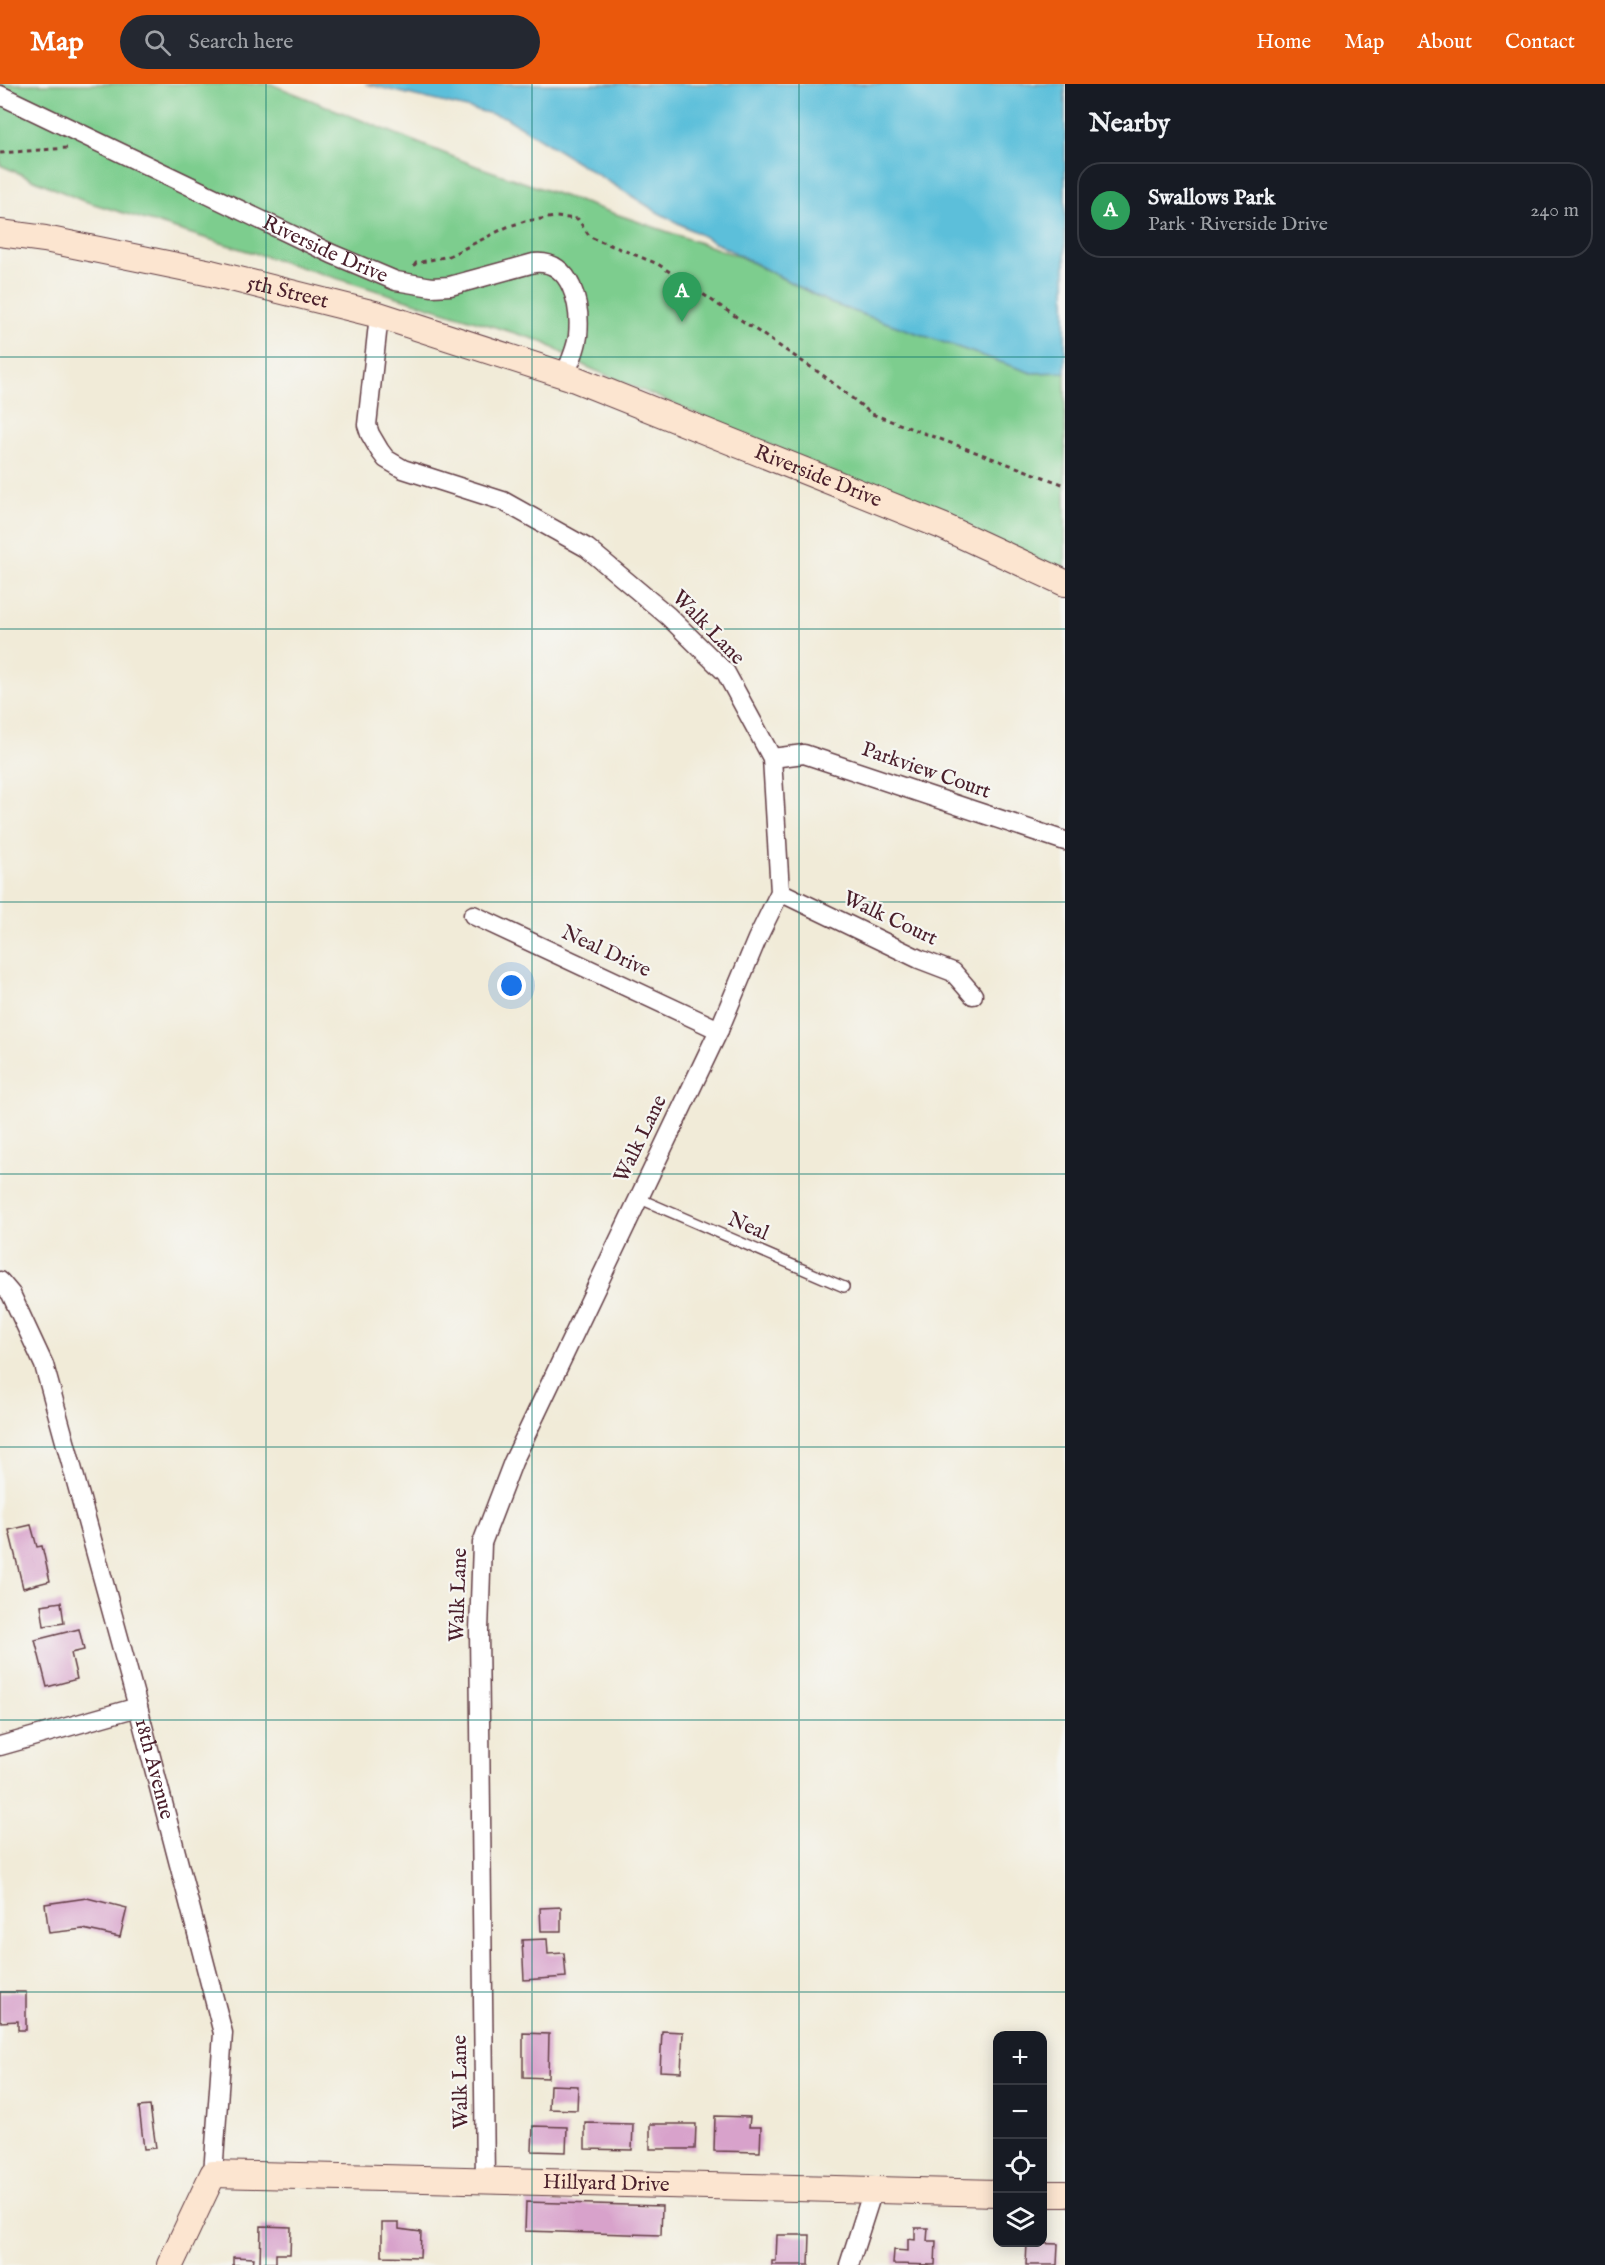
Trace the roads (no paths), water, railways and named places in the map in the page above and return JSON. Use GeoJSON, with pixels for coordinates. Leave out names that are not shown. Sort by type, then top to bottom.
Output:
{"type":"FeatureCollection","features":[{"type":"Feature","properties":{"kind":"main road","name":"5th Street"},"geometry":{"type":"LineString","coordinates":[[0,233],[45,239],[211,273],[379,315],[567,376]]}},
{"type":"Feature","properties":{"kind":"main road","name":"Riverside Drive"},"geometry":{"type":"LineString","coordinates":[[567,376],[942,526],[1065,583]]}},
{"type":"Feature","properties":{"kind":"main road","name":"Hillyard Drive"},"geometry":{"type":"LineString","coordinates":[[213,2174],[993,2193]]}},
{"type":"Feature","properties":{"kind":"main road","name":"18th Avenue"},"geometry":{"type":"LineString","coordinates":[[170,2265],[213,2174]]}},
{"type":"Feature","properties":{"kind":"main road"},"geometry":{"type":"LineString","coordinates":[[1047,2194],[1065,2194]]}},
{"type":"Feature","properties":{"kind":"street","name":"Riverside Drive"},"geometry":{"type":"LineString","coordinates":[[0,95],[332,254],[402,282],[432,287],[450,286],[534,264],[547,263],[554,266],[568,279],[578,311],[579,324],[575,351],[567,376]]}},
{"type":"Feature","properties":{"kind":"street","name":"Walk Lane"},"geometry":{"type":"LineString","coordinates":[[379,315],[367,425],[374,443],[386,459],[403,469],[503,501],[587,549],[668,616],[726,673],[772,758],[780,892],[757,939],[719,1030],[513,1462],[482,1544],[479,1631],[485,2181]]}},
{"type":"Feature","properties":{"kind":"street","name":"Parkview Court"},"geometry":{"type":"LineString","coordinates":[[772,758],[804,754],[1065,841]]}},
{"type":"Feature","properties":{"kind":"street","name":"Walk Court"},"geometry":{"type":"LineString","coordinates":[[780,892],[920,959],[953,972],[973,995]]}},
{"type":"Feature","properties":{"kind":"street","name":"Neal Drive"},"geometry":{"type":"LineString","coordinates":[[473,915],[719,1030]]}},
{"type":"Feature","properties":{"kind":"street","name":"18th Avenue"},"geometry":{"type":"LineString","coordinates":[[0,1281],[11,1294],[44,1365],[138,1707],[223,2033],[213,2174]]}},
{"type":"Feature","properties":{"kind":"street"},"geometry":{"type":"LineString","coordinates":[[0,1746],[138,1707]]}},
{"type":"Feature","properties":{"kind":"street"},"geometry":{"type":"LineString","coordinates":[[849,2265],[873,2190]]}},
{"type":"Feature","properties":{"kind":"lane","name":"Neal"},"geometry":{"type":"LineString","coordinates":[[638,1198],[844,1287]]}},
{"type":"Feature","properties":{"kind":"water"},"geometry":{"type":"Polygon","coordinates":[[[365,84],[1065,84],[1065,372],[1032,373],[830,303],[659,213],[505,117],[365,84]]]}},
{"type":"Feature","properties":{"kind":"place","name":"Swallows Park"},"geometry":{"type":"Point","coordinates":[682,322]}}]}
